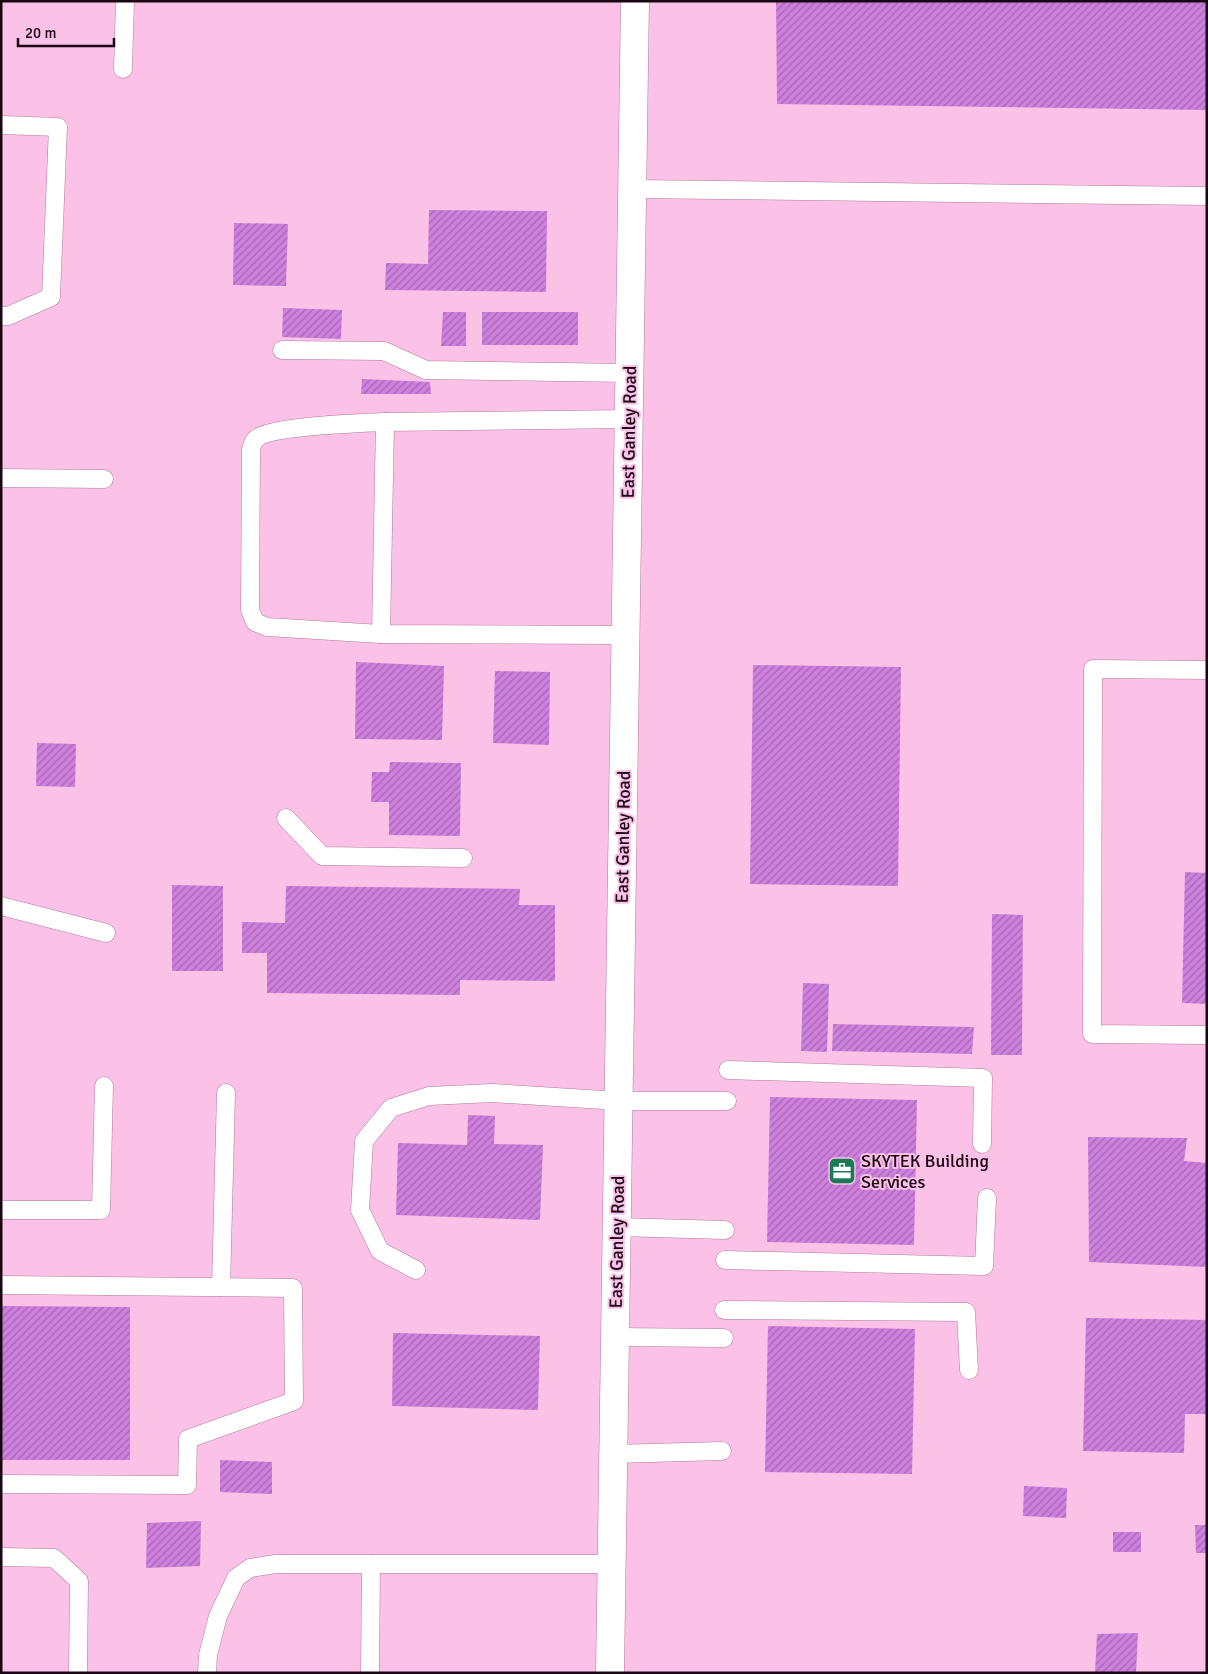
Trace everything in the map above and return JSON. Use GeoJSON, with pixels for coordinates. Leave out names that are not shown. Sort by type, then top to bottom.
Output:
{"type":"FeatureCollection","features":[{"type":"Feature","properties":{"kind":"street","name":"East Ganley Road"},"geometry":{"type":"LineString","coordinates":[[610,1673],[635,1]]}},
{"type":"Feature","properties":{"kind":"lane"},"geometry":{"type":"LineString","coordinates":[[123,69],[125,1]]}},
{"type":"Feature","properties":{"kind":"lane"},"geometry":{"type":"LineString","coordinates":[[1,125],[58,127],[51,297],[8,316],[1,316]]}},
{"type":"Feature","properties":{"kind":"lane"},"geometry":{"type":"LineString","coordinates":[[633,190],[1207,196]]}},
{"type":"Feature","properties":{"kind":"lane"},"geometry":{"type":"LineString","coordinates":[[282,350],[384,351],[426,370],[630,373]]}},
{"type":"Feature","properties":{"kind":"lane"},"geometry":{"type":"LineString","coordinates":[[626,635],[381,634],[267,626],[255,622],[250,610],[251,449],[256,438],[268,432],[284,430],[386,422],[629,419]]}},
{"type":"Feature","properties":{"kind":"lane"},"geometry":{"type":"LineString","coordinates":[[381,634],[386,422]]}},
{"type":"Feature","properties":{"kind":"lane"},"geometry":{"type":"LineString","coordinates":[[1,478],[104,479]]}},
{"type":"Feature","properties":{"kind":"lane"},"geometry":{"type":"LineString","coordinates":[[1207,670],[1094,669],[1092,1034],[1207,1035]]}},
{"type":"Feature","properties":{"kind":"lane"},"geometry":{"type":"LineString","coordinates":[[286,818],[322,856],[463,858]]}},
{"type":"Feature","properties":{"kind":"lane"},"geometry":{"type":"LineString","coordinates":[[1,906],[106,933]]}},
{"type":"Feature","properties":{"kind":"lane"},"geometry":{"type":"LineString","coordinates":[[728,1070],[983,1078],[982,1144]]}},
{"type":"Feature","properties":{"kind":"lane"},"geometry":{"type":"LineString","coordinates":[[1,1210],[101,1210],[104,1086]]}},
{"type":"Feature","properties":{"kind":"lane"},"geometry":{"type":"LineString","coordinates":[[221,1287],[226,1093]]}},
{"type":"Feature","properties":{"kind":"lane"},"geometry":{"type":"LineString","coordinates":[[416,1270],[380,1251],[360,1210],[364,1141],[391,1108],[429,1096],[492,1093],[619,1100],[727,1101]]}},
{"type":"Feature","properties":{"kind":"lane"},"geometry":{"type":"LineString","coordinates":[[725,1260],[984,1266],[987,1198]]}},
{"type":"Feature","properties":{"kind":"lane"},"geometry":{"type":"LineString","coordinates":[[617,1227],[725,1230]]}},
{"type":"Feature","properties":{"kind":"lane"},"geometry":{"type":"LineString","coordinates":[[1,1285],[293,1288],[294,1402],[188,1439],[187,1485],[1,1484]]}},
{"type":"Feature","properties":{"kind":"lane"},"geometry":{"type":"LineString","coordinates":[[724,1310],[966,1312],[969,1370]]}},
{"type":"Feature","properties":{"kind":"lane"},"geometry":{"type":"LineString","coordinates":[[615,1337],[724,1338]]}},
{"type":"Feature","properties":{"kind":"lane"},"geometry":{"type":"LineString","coordinates":[[614,1454],[722,1451]]}},
{"type":"Feature","properties":{"kind":"lane"},"geometry":{"type":"LineString","coordinates":[[1,1557],[54,1558],[79,1581],[78,1673]]}},
{"type":"Feature","properties":{"kind":"lane"},"geometry":{"type":"LineString","coordinates":[[207,1673],[208,1655],[218,1616],[236,1578],[250,1568],[276,1564],[612,1564]]}},
{"type":"Feature","properties":{"kind":"lane"},"geometry":{"type":"LineString","coordinates":[[370,1673],[371,1564]]}},
{"type":"Feature","properties":{"kind":"building"},"geometry":{"type":"Polygon","coordinates":[[[776,1],[1207,1],[1207,110],[777,104],[776,1]]]}},
{"type":"Feature","properties":{"kind":"building"},"geometry":{"type":"Polygon","coordinates":[[[429,210],[547,211],[546,292],[385,290],[386,263],[428,264],[429,210]]]}},
{"type":"Feature","properties":{"kind":"building"},"geometry":{"type":"Polygon","coordinates":[[[234,223],[288,224],[286,286],[233,285],[234,223]]]}},
{"type":"Feature","properties":{"kind":"building"},"geometry":{"type":"Polygon","coordinates":[[[283,308],[342,310],[341,339],[282,337],[283,308]]]}},
{"type":"Feature","properties":{"kind":"building"},"geometry":{"type":"Polygon","coordinates":[[[443,312],[466,312],[466,346],[441,346],[443,312]]]}},
{"type":"Feature","properties":{"kind":"building"},"geometry":{"type":"Polygon","coordinates":[[[482,312],[578,312],[578,345],[482,345],[482,312]]]}},
{"type":"Feature","properties":{"kind":"building"},"geometry":{"type":"Polygon","coordinates":[[[362,379],[430,382],[431,394],[361,394],[362,379]]]}},
{"type":"Feature","properties":{"kind":"building"},"geometry":{"type":"Polygon","coordinates":[[[356,662],[444,666],[442,740],[355,739],[356,662]]]}},
{"type":"Feature","properties":{"kind":"building"},"geometry":{"type":"Polygon","coordinates":[[[753,665],[901,667],[898,886],[750,884],[753,665]]]}},
{"type":"Feature","properties":{"kind":"building"},"geometry":{"type":"Polygon","coordinates":[[[495,671],[550,672],[549,745],[493,743],[495,671]]]}},
{"type":"Feature","properties":{"kind":"building"},"geometry":{"type":"Polygon","coordinates":[[[37,743],[76,744],[75,787],[36,786],[37,743]]]}},
{"type":"Feature","properties":{"kind":"building"},"geometry":{"type":"Polygon","coordinates":[[[390,762],[461,763],[460,836],[389,835],[389,802],[371,802],[372,772],[389,772],[390,762]]]}},
{"type":"Feature","properties":{"kind":"building"},"geometry":{"type":"Polygon","coordinates":[[[1185,872],[1207,873],[1207,1004],[1182,1003],[1185,872]]]}},
{"type":"Feature","properties":{"kind":"building"},"geometry":{"type":"Polygon","coordinates":[[[172,885],[223,886],[223,971],[172,971],[172,885]]]}},
{"type":"Feature","properties":{"kind":"building"},"geometry":{"type":"Polygon","coordinates":[[[286,886],[520,889],[519,905],[555,905],[555,981],[460,980],[460,995],[267,993],[267,953],[242,953],[242,922],[285,923],[286,886]]]}},
{"type":"Feature","properties":{"kind":"building"},"geometry":{"type":"Polygon","coordinates":[[[992,914],[1023,915],[1022,1055],[991,1055],[992,914]]]}},
{"type":"Feature","properties":{"kind":"building"},"geometry":{"type":"Polygon","coordinates":[[[803,983],[829,984],[827,1052],[801,1051],[803,983]]]}},
{"type":"Feature","properties":{"kind":"building"},"geometry":{"type":"Polygon","coordinates":[[[833,1024],[974,1027],[972,1054],[832,1051],[833,1024]]]}},
{"type":"Feature","properties":{"kind":"building","name":"SKYTEK Building Services"},"geometry":{"type":"Polygon","coordinates":[[[770,1097],[917,1100],[914,1245],[767,1242],[770,1097]]]}},
{"type":"Feature","properties":{"kind":"building"},"geometry":{"type":"Polygon","coordinates":[[[468,1115],[495,1116],[494,1144],[543,1145],[540,1220],[396,1215],[398,1143],[467,1145],[468,1115]]]}},
{"type":"Feature","properties":{"kind":"building"},"geometry":{"type":"Polygon","coordinates":[[[1088,1137],[1187,1138],[1184,1161],[1207,1163],[1207,1267],[1089,1262],[1088,1137]]]}},
{"type":"Feature","properties":{"kind":"building"},"geometry":{"type":"Polygon","coordinates":[[[1,1306],[130,1307],[130,1460],[1,1460],[1,1306]]]}},
{"type":"Feature","properties":{"kind":"building"},"geometry":{"type":"Polygon","coordinates":[[[1086,1318],[1207,1320],[1207,1414],[1185,1414],[1184,1453],[1083,1451],[1086,1318]]]}},
{"type":"Feature","properties":{"kind":"building"},"geometry":{"type":"Polygon","coordinates":[[[768,1326],[915,1329],[912,1474],[765,1472],[768,1326]]]}},
{"type":"Feature","properties":{"kind":"building"},"geometry":{"type":"Polygon","coordinates":[[[393,1333],[540,1336],[538,1410],[392,1406],[393,1333]]]}},
{"type":"Feature","properties":{"kind":"building"},"geometry":{"type":"Polygon","coordinates":[[[220,1460],[272,1462],[272,1494],[220,1492],[220,1460]]]}},
{"type":"Feature","properties":{"kind":"building"},"geometry":{"type":"Polygon","coordinates":[[[1024,1486],[1067,1488],[1066,1518],[1023,1516],[1024,1486]]]}},
{"type":"Feature","properties":{"kind":"building"},"geometry":{"type":"Polygon","coordinates":[[[201,1521],[200,1566],[146,1568],[147,1523],[201,1521]]]}},
{"type":"Feature","properties":{"kind":"building"},"geometry":{"type":"Polygon","coordinates":[[[1195,1525],[1207,1525],[1207,1553],[1196,1553],[1195,1525]]]}},
{"type":"Feature","properties":{"kind":"building"},"geometry":{"type":"Polygon","coordinates":[[[1113,1532],[1141,1532],[1141,1552],[1113,1552],[1113,1532]]]}},
{"type":"Feature","properties":{"kind":"building"},"geometry":{"type":"Polygon","coordinates":[[[1138,1633],[1136,1673],[1095,1673],[1097,1634],[1138,1633]]]}},
{"type":"Feature","properties":{"kind":"place","name":"SKYTEK Building Services"},"geometry":{"type":"Point","coordinates":[842,1171]}}]}
